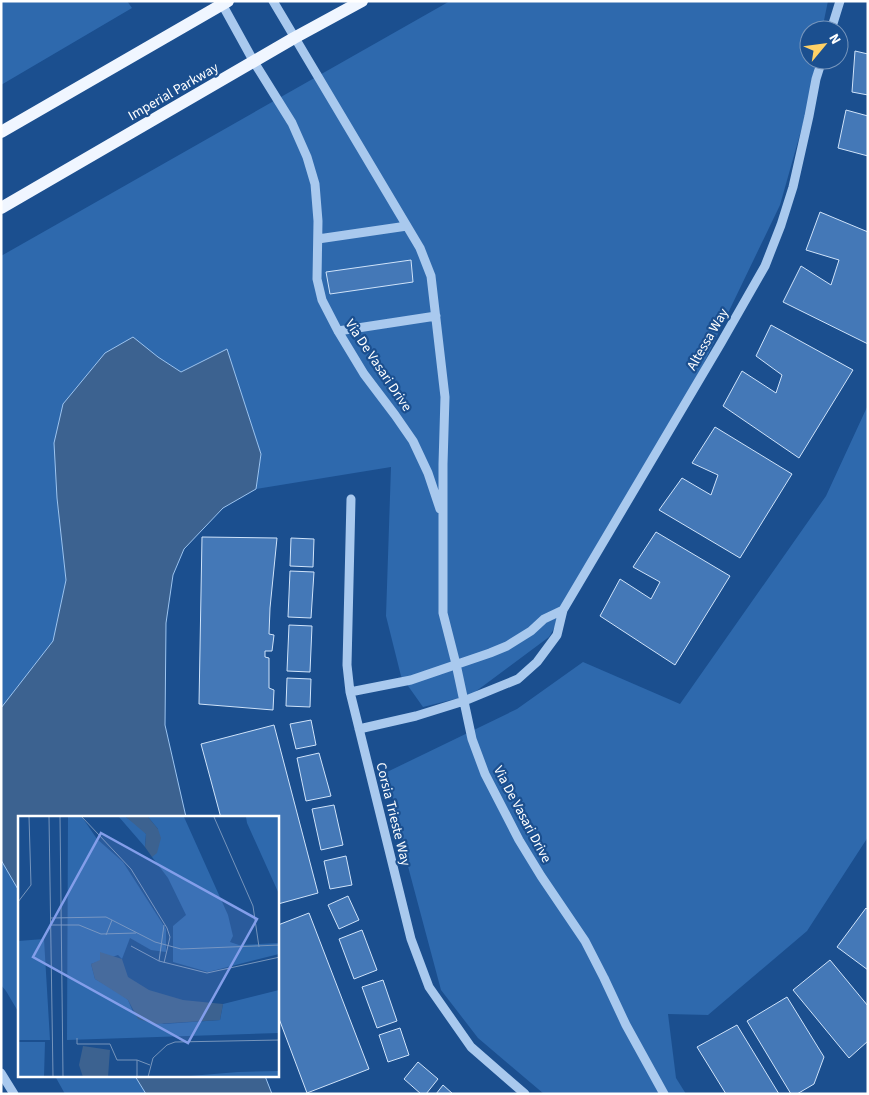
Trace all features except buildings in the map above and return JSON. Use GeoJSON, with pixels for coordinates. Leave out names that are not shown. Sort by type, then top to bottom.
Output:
{"type":"FeatureCollection","features":[{"type":"Feature","properties":{"kind":"main road","name":"Imperial Parkway"},"geometry":{"type":"LineString","coordinates":[[1,208],[294,38],[362,1]]}},
{"type":"Feature","properties":{"kind":"main road"},"geometry":{"type":"LineString","coordinates":[[1,132],[225,3]]}},
{"type":"Feature","properties":{"kind":"street","name":"Via De Vasari Drive"},"geometry":{"type":"LineString","coordinates":[[273,1],[420,248],[431,276],[445,397],[443,612],[472,739],[485,774],[524,847],[585,941],[626,1026],[664,1094]]}},
{"type":"Feature","properties":{"kind":"street"},"geometry":{"type":"LineString","coordinates":[[834,20],[840,1]]}},
{"type":"Feature","properties":{"kind":"street","name":"Via De Vasari Drive"},"geometry":{"type":"LineString","coordinates":[[225,3],[254,62],[292,123],[307,157],[315,184],[318,221],[317,279],[322,300],[364,374],[413,441],[428,472],[443,518]]}},
{"type":"Feature","properties":{"kind":"street","name":"Altessa Way"},"geometry":{"type":"LineString","coordinates":[[359,729],[416,716],[464,701],[518,679],[537,662],[557,635],[563,610],[765,266],[793,187],[819,70]]}},
{"type":"Feature","properties":{"kind":"street"},"geometry":{"type":"LineString","coordinates":[[318,239],[407,226]]}},
{"type":"Feature","properties":{"kind":"street"},"geometry":{"type":"LineString","coordinates":[[338,331],[436,316]]}},
{"type":"Feature","properties":{"kind":"street","name":"Corsia Trieste Way"},"geometry":{"type":"LineString","coordinates":[[351,499],[347,665],[350,692],[411,939],[429,987],[471,1047],[525,1094]]}},
{"type":"Feature","properties":{"kind":"street"},"geometry":{"type":"LineString","coordinates":[[350,692],[411,680],[490,653],[531,631],[544,618],[563,610]]}},
{"type":"Feature","properties":{"kind":"street"},"geometry":{"type":"LineString","coordinates":[[1,1073],[14,1094]]}},
{"type":"Feature","properties":{"kind":"shaded area"},"geometry":{"type":"Polygon","coordinates":[[[1,1],[127,1],[132,8],[1,85],[1,1]]]}},
{"type":"Feature","properties":{"kind":"shaded area"},"geometry":{"type":"Polygon","coordinates":[[[450,1],[828,1],[824,20],[799,20],[799,70],[814,70],[808,106],[780,205],[690,392],[549,637],[471,695],[423,707],[401,676],[386,616],[391,467],[256,489],[261,454],[227,349],[181,372],[158,357],[57,498],[66,580],[53,641],[1,708],[1,256],[450,1]]]}},
{"type":"Feature","properties":{"kind":"shaded area"},"geometry":{"type":"Polygon","coordinates":[[[133,337],[181,372],[227,349],[261,454],[256,489],[223,508],[184,549],[173,575],[166,623],[165,725],[186,816],[18,816],[18,889],[1,860],[1,708],[53,641],[66,580],[57,498],[54,443],[63,404],[105,353],[133,337]]]}},
{"type":"Feature","properties":{"kind":"shaded area"},"geometry":{"type":"Polygon","coordinates":[[[868,405],[868,837],[807,931],[708,1015],[668,1014],[676,1078],[686,1094],[544,1094],[478,1038],[441,990],[406,859],[387,772],[517,709],[583,662],[680,704],[826,496],[868,405]]]}},
{"type":"Feature","properties":{"kind":"shaded area"},"geometry":{"type":"Polygon","coordinates":[[[1,860],[18,889],[18,1011],[1,985],[1,860]]]}},
{"type":"Feature","properties":{"kind":"shaded area"},"geometry":{"type":"Polygon","coordinates":[[[56,1078],[136,1078],[146,1094],[65,1094],[56,1078]]]}},
{"type":"Feature","properties":{"kind":"shaded area"},"geometry":{"type":"Polygon","coordinates":[[[136,1078],[266,1078],[272,1094],[146,1094],[136,1078]]]}}]}
